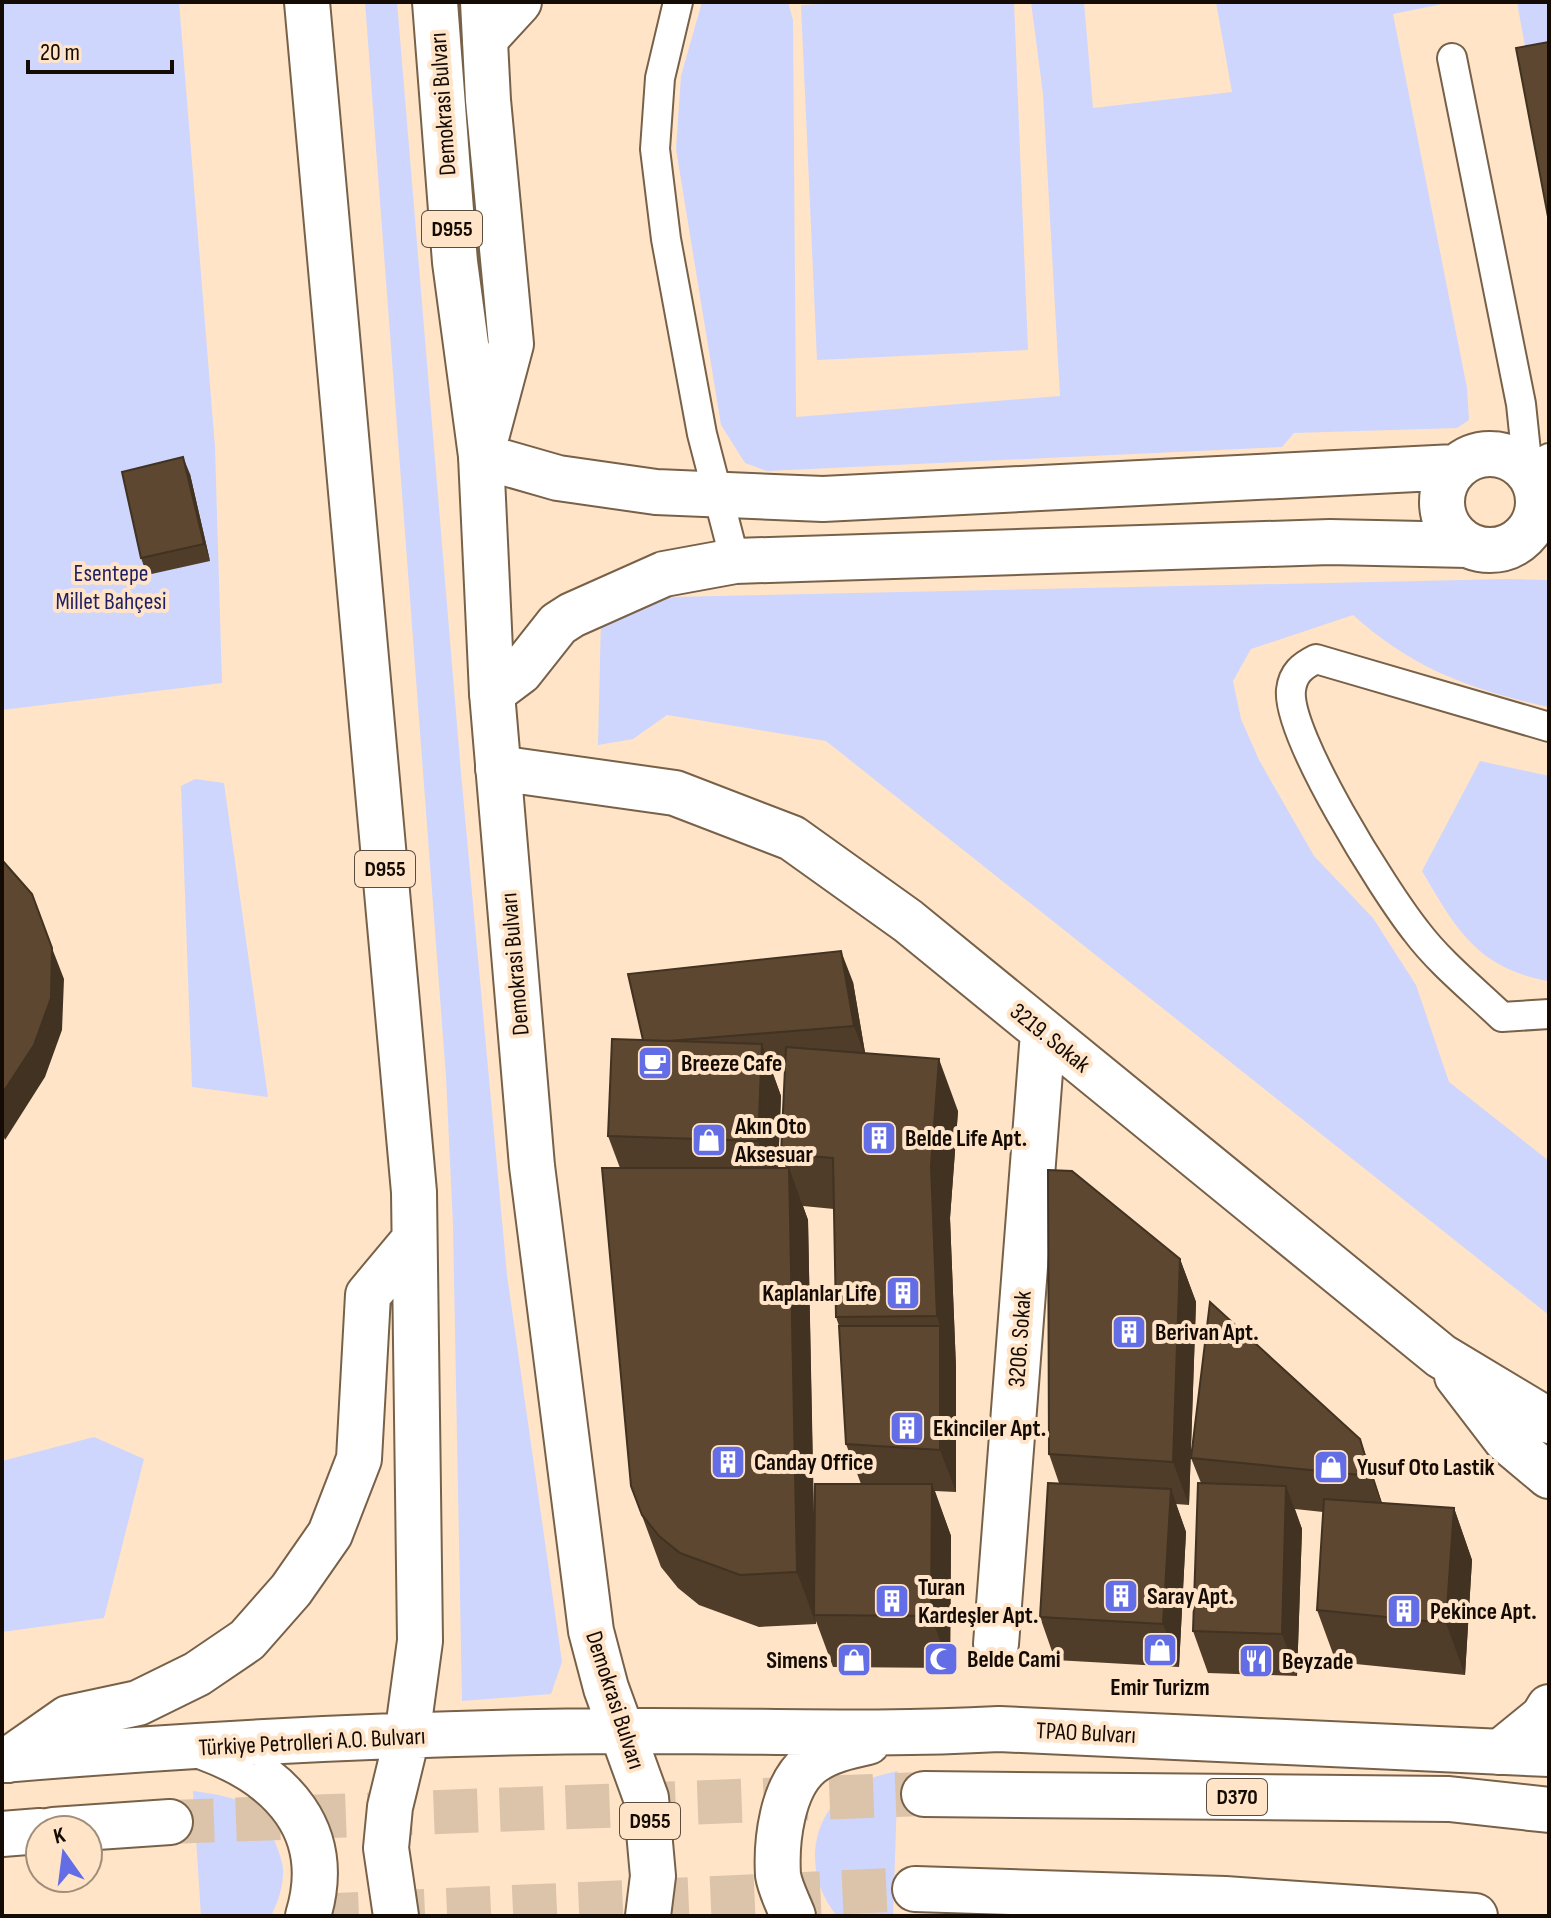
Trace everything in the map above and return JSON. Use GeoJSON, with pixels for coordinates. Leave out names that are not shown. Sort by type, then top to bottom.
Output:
{"type":"FeatureCollection","features":[{"type":"Feature","properties":{"kind":"main road","name":"D955"},"geometry":{"type":"LineString","coordinates":[[307,2],[414,1192],[420,1641],[407,1737]]}},
{"type":"Feature","properties":{"kind":"main road","name":"Demokrasi Bulvarı"},"geometry":{"type":"LineString","coordinates":[[435,2],[455,262],[481,456],[492,693],[532,1166],[591,1631],[646,1798],[652,1837],[653,1876],[648,1916]]}},
{"type":"Feature","properties":{"kind":"main road"},"geometry":{"type":"LineString","coordinates":[[492,693],[520,672],[558,624],[572,615],[664,574],[735,561],[1330,542],[1468,545],[1499,549],[1515,544],[1542,521],[1536,485],[1538,464],[1499,453],[1482,453],[1455,467],[823,499],[656,492],[558,478],[481,456],[511,344],[484,20],[519,2]]}},
{"type":"Feature","properties":{"kind":"main road"},"geometry":{"type":"LineString","coordinates":[[1455,467],[1441,494],[1441,509],[1455,536],[1468,545]]}},
{"type":"Feature","properties":{"kind":"main road","name":"3219. Sokak"},"geometry":{"type":"LineString","coordinates":[[498,768],[675,793],[792,838],[908,921],[1441,1356],[1549,1421]]}},
{"type":"Feature","properties":{"kind":"main road","name":"3206. Sokak"},"geometry":{"type":"LineString","coordinates":[[996,1644],[1043,1033]]}},
{"type":"Feature","properties":{"kind":"main road"},"geometry":{"type":"LineString","coordinates":[[5,1760],[68,1718],[138,1703],[197,1674],[247,1640],[291,1590],[330,1534],[359,1459],[368,1295],[413,1241]]}},
{"type":"Feature","properties":{"kind":"main road"},"geometry":{"type":"LineString","coordinates":[[1441,1356],[1506,1440],[1549,1476]]}},
{"type":"Feature","properties":{"kind":"main road"},"geometry":{"type":"LineString","coordinates":[[1500,1752],[1543,1717],[1549,1707]]}},
{"type":"Feature","properties":{"kind":"main road","name":"TPAO Bulvarı"},"geometry":{"type":"LineString","coordinates":[[622,1731],[774,1730],[910,1734],[999,1729],[1549,1754]]}},
{"type":"Feature","properties":{"kind":"main road","name":"Türkiye Petrolleri A.O. Bulvarı"},"geometry":{"type":"LineString","coordinates":[[5,1760],[407,1737],[622,1731]]}},
{"type":"Feature","properties":{"kind":"main road"},"geometry":{"type":"LineString","coordinates":[[793,1916],[778,1877],[781,1829],[792,1789],[810,1764],[842,1747],[910,1734]]}},
{"type":"Feature","properties":{"kind":"main road"},"geometry":{"type":"LineString","coordinates":[[396,1916],[386,1848],[390,1807],[407,1737]]}},
{"type":"Feature","properties":{"kind":"main road"},"geometry":{"type":"LineString","coordinates":[[203,1747],[237,1759],[274,1783],[300,1815],[313,1854],[315,1894],[308,1916]]}},
{"type":"Feature","properties":{"kind":"main road","name":"D370"},"geometry":{"type":"LineString","coordinates":[[924,1794],[1449,1799],[1549,1810]]}},
{"type":"Feature","properties":{"kind":"main road"},"geometry":{"type":"LineString","coordinates":[[104,1827],[170,1822]]}},
{"type":"Feature","properties":{"kind":"main road"},"geometry":{"type":"LineString","coordinates":[[2,1834],[24,1832]]}},
{"type":"Feature","properties":{"kind":"main road"},"geometry":{"type":"LineString","coordinates":[[915,1889],[1225,1899],[1475,1916]]}},
{"type":"Feature","properties":{"kind":"lane"},"geometry":{"type":"LineString","coordinates":[[678,2],[660,78],[655,149],[666,239],[717,494],[735,561]]}},
{"type":"Feature","properties":{"kind":"lane"},"geometry":{"type":"LineString","coordinates":[[1452,58],[1521,404],[1538,464]]}},
{"type":"Feature","properties":{"kind":"lane"},"geometry":{"type":"LineString","coordinates":[[1549,727],[1316,659],[1299,668],[1291,688],[1291,707],[1319,777],[1416,932],[1502,1017],[1549,1014]]}},
{"type":"Feature","properties":{"kind":"green space","name":"Esentepe Millet Bahçesi"},"geometry":{"type":"Polygon","coordinates":[[[2,2],[179,2],[215,447],[222,683],[2,710],[2,2]]]}},
{"type":"Feature","properties":{"kind":"green space"},"geometry":{"type":"Polygon","coordinates":[[[365,2],[397,2],[461,773],[507,1275],[562,1662],[551,1694],[462,1701],[453,1225],[446,1077],[365,2]]]}},
{"type":"Feature","properties":{"kind":"green space"},"geometry":{"type":"Polygon","coordinates":[[[702,2],[788,2],[793,20],[796,417],[1060,396],[1043,94],[1031,2],[1084,2],[1093,108],[1232,92],[1216,2],[1452,2],[1393,14],[1467,388],[1469,420],[1457,428],[1294,433],[1282,447],[767,471],[745,463],[721,425],[676,149],[681,76],[702,2]]]}},
{"type":"Feature","properties":{"kind":"green space"},"geometry":{"type":"Polygon","coordinates":[[[1014,2],[1028,350],[817,360],[801,5],[1014,2]]]}},
{"type":"Feature","properties":{"kind":"green space"},"geometry":{"type":"Polygon","coordinates":[[[1517,2],[1549,2],[1549,48],[1526,52],[1517,2]]]}},
{"type":"Feature","properties":{"kind":"green space"},"geometry":{"type":"Polygon","coordinates":[[[1549,580],[1549,707],[1494,693],[1445,675],[1398,650],[1353,615],[1251,649],[1233,681],[1241,719],[1259,760],[1314,856],[1373,918],[1416,985],[1449,1082],[1549,1161],[1549,1315],[826,741],[667,715],[633,739],[598,745],[601,619],[673,597],[1549,580]]]}},
{"type":"Feature","properties":{"kind":"green space"},"geometry":{"type":"Polygon","coordinates":[[[1480,761],[1549,776],[1548,981],[1503,966],[1471,943],[1446,911],[1422,871],[1480,761]]]}},
{"type":"Feature","properties":{"kind":"green space"},"geometry":{"type":"Polygon","coordinates":[[[195,779],[224,783],[268,1097],[192,1087],[181,786],[195,779]]]}},
{"type":"Feature","properties":{"kind":"green space"},"geometry":{"type":"Polygon","coordinates":[[[94,1437],[144,1459],[104,1618],[2,1632],[2,1461],[94,1437]]]}},
{"type":"Feature","properties":{"kind":"green space"},"geometry":{"type":"Polygon","coordinates":[[[898,1771],[893,1916],[837,1916],[820,1886],[816,1869],[815,1852],[823,1820],[832,1805],[856,1784],[898,1771]]]}},
{"type":"Feature","properties":{"kind":"green space"},"geometry":{"type":"Polygon","coordinates":[[[193,1791],[224,1796],[246,1804],[267,1827],[283,1868],[280,1893],[271,1916],[201,1916],[193,1791]]]}},
{"type":"Feature","properties":{"kind":"building"},"geometry":{"type":"Polygon","coordinates":[[[1549,42],[1549,222],[1516,48],[1549,42]]]}},
{"type":"Feature","properties":{"kind":"building"},"geometry":{"type":"Polygon","coordinates":[[[183,457],[204,544],[141,558],[122,472],[183,457]]]}},
{"type":"Feature","properties":{"kind":"building"},"geometry":{"type":"Polygon","coordinates":[[[2,860],[32,894],[52,948],[51,998],[34,1045],[2,1094],[2,860]]]}},
{"type":"Feature","properties":{"kind":"building"},"geometry":{"type":"Polygon","coordinates":[[[841,951],[854,1026],[668,1041],[643,1040],[628,974],[841,951]]]}},
{"type":"Feature","properties":{"kind":"building"},"geometry":{"type":"Polygon","coordinates":[[[612,1039],[762,1044],[758,1141],[608,1136],[612,1039]]]}},
{"type":"Feature","properties":{"kind":"building"},"geometry":{"type":"Polygon","coordinates":[[[786,1047],[939,1059],[931,1166],[937,1316],[836,1317],[833,1158],[781,1154],[786,1047]]]}},
{"type":"Feature","properties":{"kind":"building","name":"Canday Office"},"geometry":{"type":"Polygon","coordinates":[[[602,1168],[789,1168],[797,1572],[740,1575],[680,1553],[659,1536],[642,1515],[631,1486],[602,1168]]]}},
{"type":"Feature","properties":{"kind":"building","name":"Berivan Apt."},"geometry":{"type":"Polygon","coordinates":[[[1048,1170],[1072,1171],[1180,1259],[1173,1462],[1049,1454],[1048,1170]]]}},
{"type":"Feature","properties":{"kind":"building"},"geometry":{"type":"Polygon","coordinates":[[[1210,1302],[1360,1439],[1371,1476],[1191,1458],[1210,1302]]]}},
{"type":"Feature","properties":{"kind":"building"},"geometry":{"type":"Polygon","coordinates":[[[839,1326],[940,1326],[940,1450],[846,1444],[839,1326]]]}},
{"type":"Feature","properties":{"kind":"building"},"geometry":{"type":"Polygon","coordinates":[[[1048,1483],[1171,1489],[1163,1624],[1040,1617],[1048,1483]]]}},
{"type":"Feature","properties":{"kind":"building"},"geometry":{"type":"Polygon","coordinates":[[[1198,1483],[1286,1486],[1282,1634],[1193,1631],[1198,1483]]]}},
{"type":"Feature","properties":{"kind":"building"},"geometry":{"type":"Polygon","coordinates":[[[815,1484],[932,1484],[931,1616],[814,1615],[815,1484]]]}},
{"type":"Feature","properties":{"kind":"building"},"geometry":{"type":"Polygon","coordinates":[[[1324,1499],[1454,1508],[1446,1623],[1317,1610],[1324,1499]]]}},
{"type":"Feature","properties":{"kind":"tunnel"},"geometry":{"type":"LineString","coordinates":[[170,1822],[924,1794]]}},
{"type":"Feature","properties":{"kind":"tunnel"},"geometry":{"type":"LineString","coordinates":[[315,1916],[915,1889]]}},
{"type":"Feature","properties":{"kind":"place","name":"Breeze Cafe"},"geometry":{"type":"Point","coordinates":[655,1063]}},
{"type":"Feature","properties":{"kind":"place","name":"Belde Life Apt."},"geometry":{"type":"Point","coordinates":[879,1138]}},
{"type":"Feature","properties":{"kind":"place","name":"Akın Oto Aksesuar"},"geometry":{"type":"Point","coordinates":[709,1140]}},
{"type":"Feature","properties":{"kind":"place","name":"Kaplanlar Life"},"geometry":{"type":"Point","coordinates":[903,1293]}},
{"type":"Feature","properties":{"kind":"place","name":"Berivan Apt."},"geometry":{"type":"Point","coordinates":[1129,1332]}},
{"type":"Feature","properties":{"kind":"place","name":"Ekinciler Apt."},"geometry":{"type":"Point","coordinates":[907,1428]}},
{"type":"Feature","properties":{"kind":"place","name":"Canday Office"},"geometry":{"type":"Point","coordinates":[728,1462]}},
{"type":"Feature","properties":{"kind":"place","name":"Yusuf Oto Lastik"},"geometry":{"type":"Point","coordinates":[1331,1467]}},
{"type":"Feature","properties":{"kind":"place","name":"Saray Apt."},"geometry":{"type":"Point","coordinates":[1121,1596]}},
{"type":"Feature","properties":{"kind":"place","name":"Turan Kardeşler Apt."},"geometry":{"type":"Point","coordinates":[892,1601]}},
{"type":"Feature","properties":{"kind":"place","name":"Pekince Apt."},"geometry":{"type":"Point","coordinates":[1404,1611]}},
{"type":"Feature","properties":{"kind":"place","name":"Emir Turizm"},"geometry":{"type":"Point","coordinates":[1160,1650]}},
{"type":"Feature","properties":{"kind":"place","name":"Belde Cami"},"geometry":{"type":"Point","coordinates":[941,1659]}},
{"type":"Feature","properties":{"kind":"place","name":"Simens"},"geometry":{"type":"Point","coordinates":[854,1660]}},
{"type":"Feature","properties":{"kind":"place","name":"Beyzade"},"geometry":{"type":"Point","coordinates":[1256,1661]}}]}
